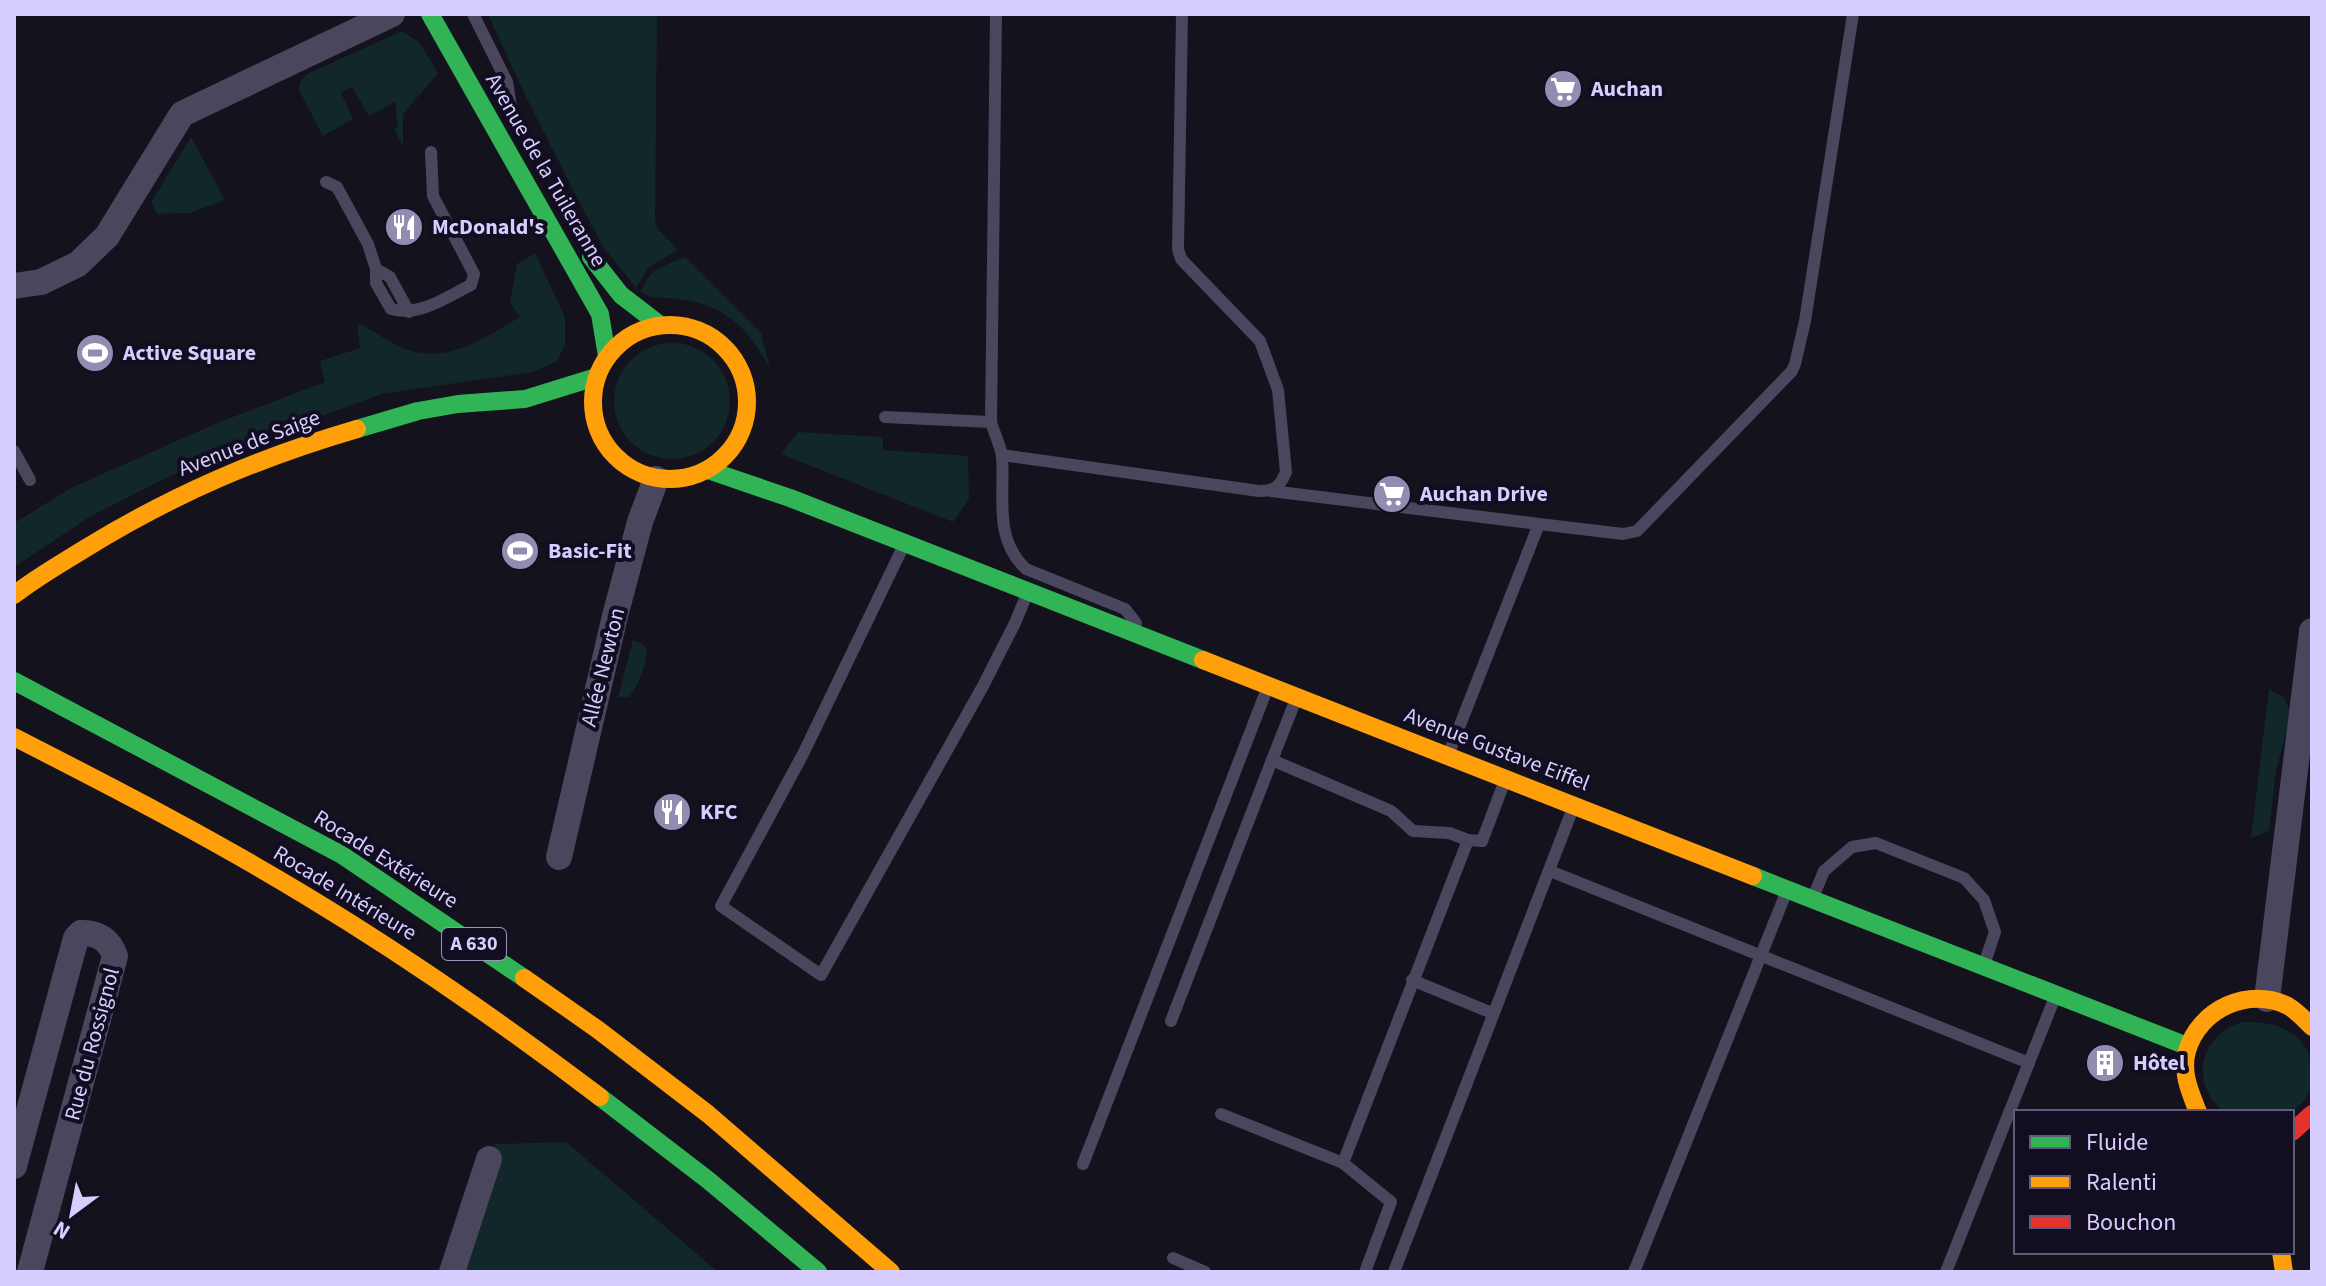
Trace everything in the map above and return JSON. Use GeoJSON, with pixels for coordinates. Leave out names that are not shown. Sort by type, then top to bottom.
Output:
{"type":"FeatureCollection","features":[{"type":"Feature","properties":{"kind":"main road","name":"Avenue de la Tuileranne"},"geometry":{"type":"LineString","coordinates":[[430,14],[600,314],[607,356]]}},
{"type":"Feature","properties":{"kind":"main road","name":"Avenue de la Tuileranne"},"geometry":{"type":"LineString","coordinates":[[490,83],[517,130]]}},
{"type":"Feature","properties":{"kind":"main road","name":"Avenue de la Tuileranne"},"geometry":{"type":"LineString","coordinates":[[583,242],[606,282],[636,310],[660,325]]}},
{"type":"Feature","properties":{"kind":"main road"},"geometry":{"type":"LineString","coordinates":[[660,325],[683,325],[705,333],[724,346],[738,365],[746,387],[747,410],[741,433],[729,453],[708,470],[683,479],[656,479],[631,469],[611,453],[597,431],[592,401],[596,377],[607,356],[621,341],[640,330],[660,325]]}},
{"type":"Feature","properties":{"kind":"main road","name":"Avenue de Saige"},"geometry":{"type":"LineString","coordinates":[[14,595],[143,513],[229,472],[313,442],[418,411],[458,404],[525,399],[596,377]]}},
{"type":"Feature","properties":{"kind":"main road","name":"Avenue de Saige"},"geometry":{"type":"LineString","coordinates":[[525,399],[550,408]]}},
{"type":"Feature","properties":{"kind":"main road"},"geometry":{"type":"LineString","coordinates":[[576,419],[597,431]]}},
{"type":"Feature","properties":{"kind":"main road","name":"Avenue Gustave Eiffel"},"geometry":{"type":"LineString","coordinates":[[741,433],[757,461],[790,498]]}},
{"type":"Feature","properties":{"kind":"main road","name":"Avenue Gustave Eiffel"},"geometry":{"type":"LineString","coordinates":[[708,470],[790,498],[2187,1046]]}},
{"type":"Feature","properties":{"kind":"main road","name":"Rocade Extérieure"},"geometry":{"type":"LineString","coordinates":[[14,681],[342,855],[470,941],[597,1029],[708,1114],[891,1272]]}},
{"type":"Feature","properties":{"kind":"main road","name":"Rocade Intérieure"},"geometry":{"type":"LineString","coordinates":[[14,737],[128,795],[276,878],[416,965],[650,1134],[818,1272]]}},
{"type":"Feature","properties":{"kind":"main road"},"geometry":{"type":"LineString","coordinates":[[2197,1110],[2188,1095],[2183,1071],[2187,1046],[2196,1028],[2210,1014],[2247,998],[2267,999],[2289,1006],[2312,1027]]}},
{"type":"Feature","properties":{"kind":"main road"},"geometry":{"type":"LineString","coordinates":[[2294,1130],[2312,1114]]}},
{"type":"Feature","properties":{"kind":"street"},"geometry":{"type":"LineString","coordinates":[[14,286],[41,282],[78,264],[107,236],[182,114],[392,14]]}},
{"type":"Feature","properties":{"kind":"street"},"geometry":{"type":"LineString","coordinates":[[458,18],[465,56],[490,83]]}},
{"type":"Feature","properties":{"kind":"street","name":"Allée Newton"},"geometry":{"type":"LineString","coordinates":[[559,857],[615,616],[640,522],[656,479]]}},
{"type":"Feature","properties":{"kind":"street"},"geometry":{"type":"LineString","coordinates":[[2267,999],[2312,631]]}},
{"type":"Feature","properties":{"kind":"street","name":"Rue du Rossignol"},"geometry":{"type":"LineString","coordinates":[[14,1166],[76,938],[81,933],[96,934],[112,947],[115,956],[30,1272]]}},
{"type":"Feature","properties":{"kind":"street"},"geometry":{"type":"LineString","coordinates":[[452,1272],[489,1159]]}},
{"type":"Feature","properties":{"kind":"lane"},"geometry":{"type":"LineString","coordinates":[[996,14],[991,422],[1002,455],[1005,540],[1026,569],[1125,609],[1148,638]]}},
{"type":"Feature","properties":{"kind":"lane"},"geometry":{"type":"LineString","coordinates":[[1182,14],[1178,249],[1181,259],[1260,341],[1268,358],[1278,390],[1286,472],[1281,484],[1271,491]]}},
{"type":"Feature","properties":{"kind":"lane"},"geometry":{"type":"LineString","coordinates":[[1002,455],[1539,524],[1623,534],[1637,531],[1792,371],[1805,321],[1853,14]]}},
{"type":"Feature","properties":{"kind":"lane"},"geometry":{"type":"LineString","coordinates":[[458,18],[507,82],[517,130]]}},
{"type":"Feature","properties":{"kind":"lane"},"geometry":{"type":"LineString","coordinates":[[326,182],[337,187],[368,244],[376,269],[376,283],[391,309],[418,311],[471,285],[474,274],[433,196],[431,152]]}},
{"type":"Feature","properties":{"kind":"lane"},"geometry":{"type":"LineString","coordinates":[[885,417],[991,422]]}},
{"type":"Feature","properties":{"kind":"lane"},"geometry":{"type":"LineString","coordinates":[[14,451],[30,480]]}},
{"type":"Feature","properties":{"kind":"lane"},"geometry":{"type":"LineString","coordinates":[[1448,756],[1539,524]]}},
{"type":"Feature","properties":{"kind":"lane"},"geometry":{"type":"LineString","coordinates":[[905,543],[803,754],[721,906],[821,975],[983,686],[1028,591]]}},
{"type":"Feature","properties":{"kind":"lane"},"geometry":{"type":"LineString","coordinates":[[1083,1164],[1269,685]]}},
{"type":"Feature","properties":{"kind":"lane"},"geometry":{"type":"LineString","coordinates":[[1171,1021],[1297,696]]}},
{"type":"Feature","properties":{"kind":"lane"},"geometry":{"type":"LineString","coordinates":[[1272,760],[1391,811],[1413,831],[1449,833],[1468,840],[1482,841],[1506,778]]}},
{"type":"Feature","properties":{"kind":"lane"},"geometry":{"type":"LineString","coordinates":[[1394,1272],[1574,805]]}},
{"type":"Feature","properties":{"kind":"lane"},"geometry":{"type":"LineString","coordinates":[[1343,1163],[1468,840]]}},
{"type":"Feature","properties":{"kind":"lane"},"geometry":{"type":"LineString","coordinates":[[1812,898],[1824,871],[1852,847],[1876,843],[1964,878],[1984,900],[1995,932],[1984,965]]}},
{"type":"Feature","properties":{"kind":"lane"},"geometry":{"type":"LineString","coordinates":[[1550,871],[2029,1063]]}},
{"type":"Feature","properties":{"kind":"lane"},"geometry":{"type":"LineString","coordinates":[[1634,1272],[1788,889]]}},
{"type":"Feature","properties":{"kind":"lane"},"geometry":{"type":"LineString","coordinates":[[1412,980],[1492,1013]]}},
{"type":"Feature","properties":{"kind":"lane"},"geometry":{"type":"LineString","coordinates":[[1946,1272],[2056,994]]}},
{"type":"Feature","properties":{"kind":"lane"},"geometry":{"type":"LineString","coordinates":[[1221,1114],[1343,1163],[1391,1202],[1365,1272]]}},
{"type":"Feature","properties":{"kind":"lane"},"geometry":{"type":"LineString","coordinates":[[1173,1258],[1205,1272]]}},
{"type":"Feature","properties":{"kind":"green space"},"geometry":{"type":"Polygon","coordinates":[[[488,14],[657,14],[655,219],[657,228],[678,250],[648,268],[636,288],[604,248],[524,93],[488,14]]]}},
{"type":"Feature","properties":{"kind":"green space"},"geometry":{"type":"Polygon","coordinates":[[[402,31],[419,42],[438,73],[403,114],[403,147],[394,129],[398,127],[395,102],[369,116],[352,87],[341,93],[353,119],[323,136],[300,92],[303,78],[402,31]]]}},
{"type":"Feature","properties":{"kind":"green space"},"geometry":{"type":"Polygon","coordinates":[[[191,137],[225,200],[190,213],[157,214],[151,202],[191,137]]]}},
{"type":"Feature","properties":{"kind":"green space"},"geometry":{"type":"Polygon","coordinates":[[[535,253],[565,317],[565,345],[557,361],[533,372],[382,394],[258,439],[166,478],[91,516],[14,567],[14,523],[71,488],[217,423],[325,382],[320,361],[360,348],[357,325],[361,324],[405,349],[436,354],[466,346],[494,333],[520,317],[510,302],[517,264],[535,253]]]}},
{"type":"Feature","properties":{"kind":"green space"},"geometry":{"type":"Polygon","coordinates":[[[685,257],[761,333],[770,369],[754,342],[723,313],[696,302],[655,297],[641,292],[653,273],[685,257]]]}},
{"type":"Feature","properties":{"kind":"green space"},"geometry":{"type":"Polygon","coordinates":[[[672,343],[694,347],[713,360],[726,379],[730,401],[726,423],[713,442],[694,455],[672,459],[650,455],[631,442],[618,423],[614,401],[618,379],[631,360],[650,347],[672,343]]]}},
{"type":"Feature","properties":{"kind":"green space"},"geometry":{"type":"Polygon","coordinates":[[[798,432],[883,437],[883,450],[968,456],[969,499],[953,522],[781,454],[798,432]]]}},
{"type":"Feature","properties":{"kind":"green space"},"geometry":{"type":"Polygon","coordinates":[[[633,640],[647,649],[644,668],[629,697],[618,697],[633,640]]]}},
{"type":"Feature","properties":{"kind":"green space"},"geometry":{"type":"Polygon","coordinates":[[[2269,689],[2283,697],[2290,709],[2289,722],[2276,771],[2269,831],[2251,838],[2269,689]]]}},
{"type":"Feature","properties":{"kind":"green space"},"geometry":{"type":"Polygon","coordinates":[[[2243,1022],[2264,1023],[2278,1026],[2296,1036],[2308,1053],[2312,1075],[2311,1086],[2301,1104],[2292,1110],[2222,1110],[2206,1087],[2203,1074],[2209,1048],[2228,1028],[2243,1022]]]}},
{"type":"Feature","properties":{"kind":"green space"},"geometry":{"type":"Polygon","coordinates":[[[566,1142],[718,1272],[452,1272],[495,1144],[566,1142]]]}},
{"type":"Feature","properties":{"kind":"traffic: fast"},"geometry":{"type":"LineString","coordinates":[[430,14],[600,314],[607,356]]}},
{"type":"Feature","properties":{"kind":"traffic: fast"},"geometry":{"type":"LineString","coordinates":[[591,257],[621,295],[660,325]]}},
{"type":"Feature","properties":{"kind":"traffic: fast"},"geometry":{"type":"LineString","coordinates":[[357,429],[418,411],[458,404],[525,399],[596,377]]}},
{"type":"Feature","properties":{"kind":"traffic: fast"},"geometry":{"type":"LineString","coordinates":[[708,470],[790,498],[1203,660]]}},
{"type":"Feature","properties":{"kind":"traffic: fast"},"geometry":{"type":"LineString","coordinates":[[14,681],[342,855],[524,978]]}},
{"type":"Feature","properties":{"kind":"traffic: fast"},"geometry":{"type":"LineString","coordinates":[[1753,876],[2187,1046]]}},
{"type":"Feature","properties":{"kind":"traffic: fast"},"geometry":{"type":"LineString","coordinates":[[600,1097],[708,1180],[818,1272]]}},
{"type":"Feature","properties":{"kind":"traffic: slow"},"geometry":{"type":"LineString","coordinates":[[670,325],[700,331],[725,347],[741,372],[747,402],[741,432],[725,457],[700,473],[670,479],[640,473],[615,457],[599,432],[593,402],[599,372],[615,347],[640,331],[670,325]]}},
{"type":"Feature","properties":{"kind":"traffic: slow"},"geometry":{"type":"LineString","coordinates":[[14,595],[86,548],[184,494],[285,452],[357,429]]}},
{"type":"Feature","properties":{"kind":"traffic: slow"},"geometry":{"type":"LineString","coordinates":[[1203,660],[1753,876]]}},
{"type":"Feature","properties":{"kind":"traffic: slow"},"geometry":{"type":"LineString","coordinates":[[14,737],[268,873],[380,942],[600,1097]]}},
{"type":"Feature","properties":{"kind":"traffic: slow"},"geometry":{"type":"LineString","coordinates":[[524,978],[708,1114],[891,1272]]}},
{"type":"Feature","properties":{"kind":"traffic: slow"},"geometry":{"type":"LineString","coordinates":[[2197,1110],[2187,1082],[2185,1059],[2193,1036],[2214,1013],[2242,1000],[2273,1000],[2291,1008],[2312,1027]]}},
{"type":"Feature","properties":{"kind":"traffic: slow"},"geometry":{"type":"LineString","coordinates":[[2281,1254],[2284,1272]]}},
{"type":"Feature","properties":{"kind":"traffic: jam"},"geometry":{"type":"LineString","coordinates":[[2294,1130],[2312,1114]]}},
{"type":"Feature","properties":{"kind":"place","name":"Auchan"},"geometry":{"type":"Point","coordinates":[1563,89]}},
{"type":"Feature","properties":{"kind":"place","name":"McDonald's"},"geometry":{"type":"Point","coordinates":[404,227]}},
{"type":"Feature","properties":{"kind":"place","name":"Active Square"},"geometry":{"type":"Point","coordinates":[95,353]}},
{"type":"Feature","properties":{"kind":"place","name":"Auchan Drive"},"geometry":{"type":"Point","coordinates":[1392,494]}},
{"type":"Feature","properties":{"kind":"place","name":"Basic-Fit"},"geometry":{"type":"Point","coordinates":[520,551]}},
{"type":"Feature","properties":{"kind":"place","name":"KFC"},"geometry":{"type":"Point","coordinates":[672,812]}},
{"type":"Feature","properties":{"kind":"place","name":"Hôtel"},"geometry":{"type":"Point","coordinates":[2105,1063]}}]}
